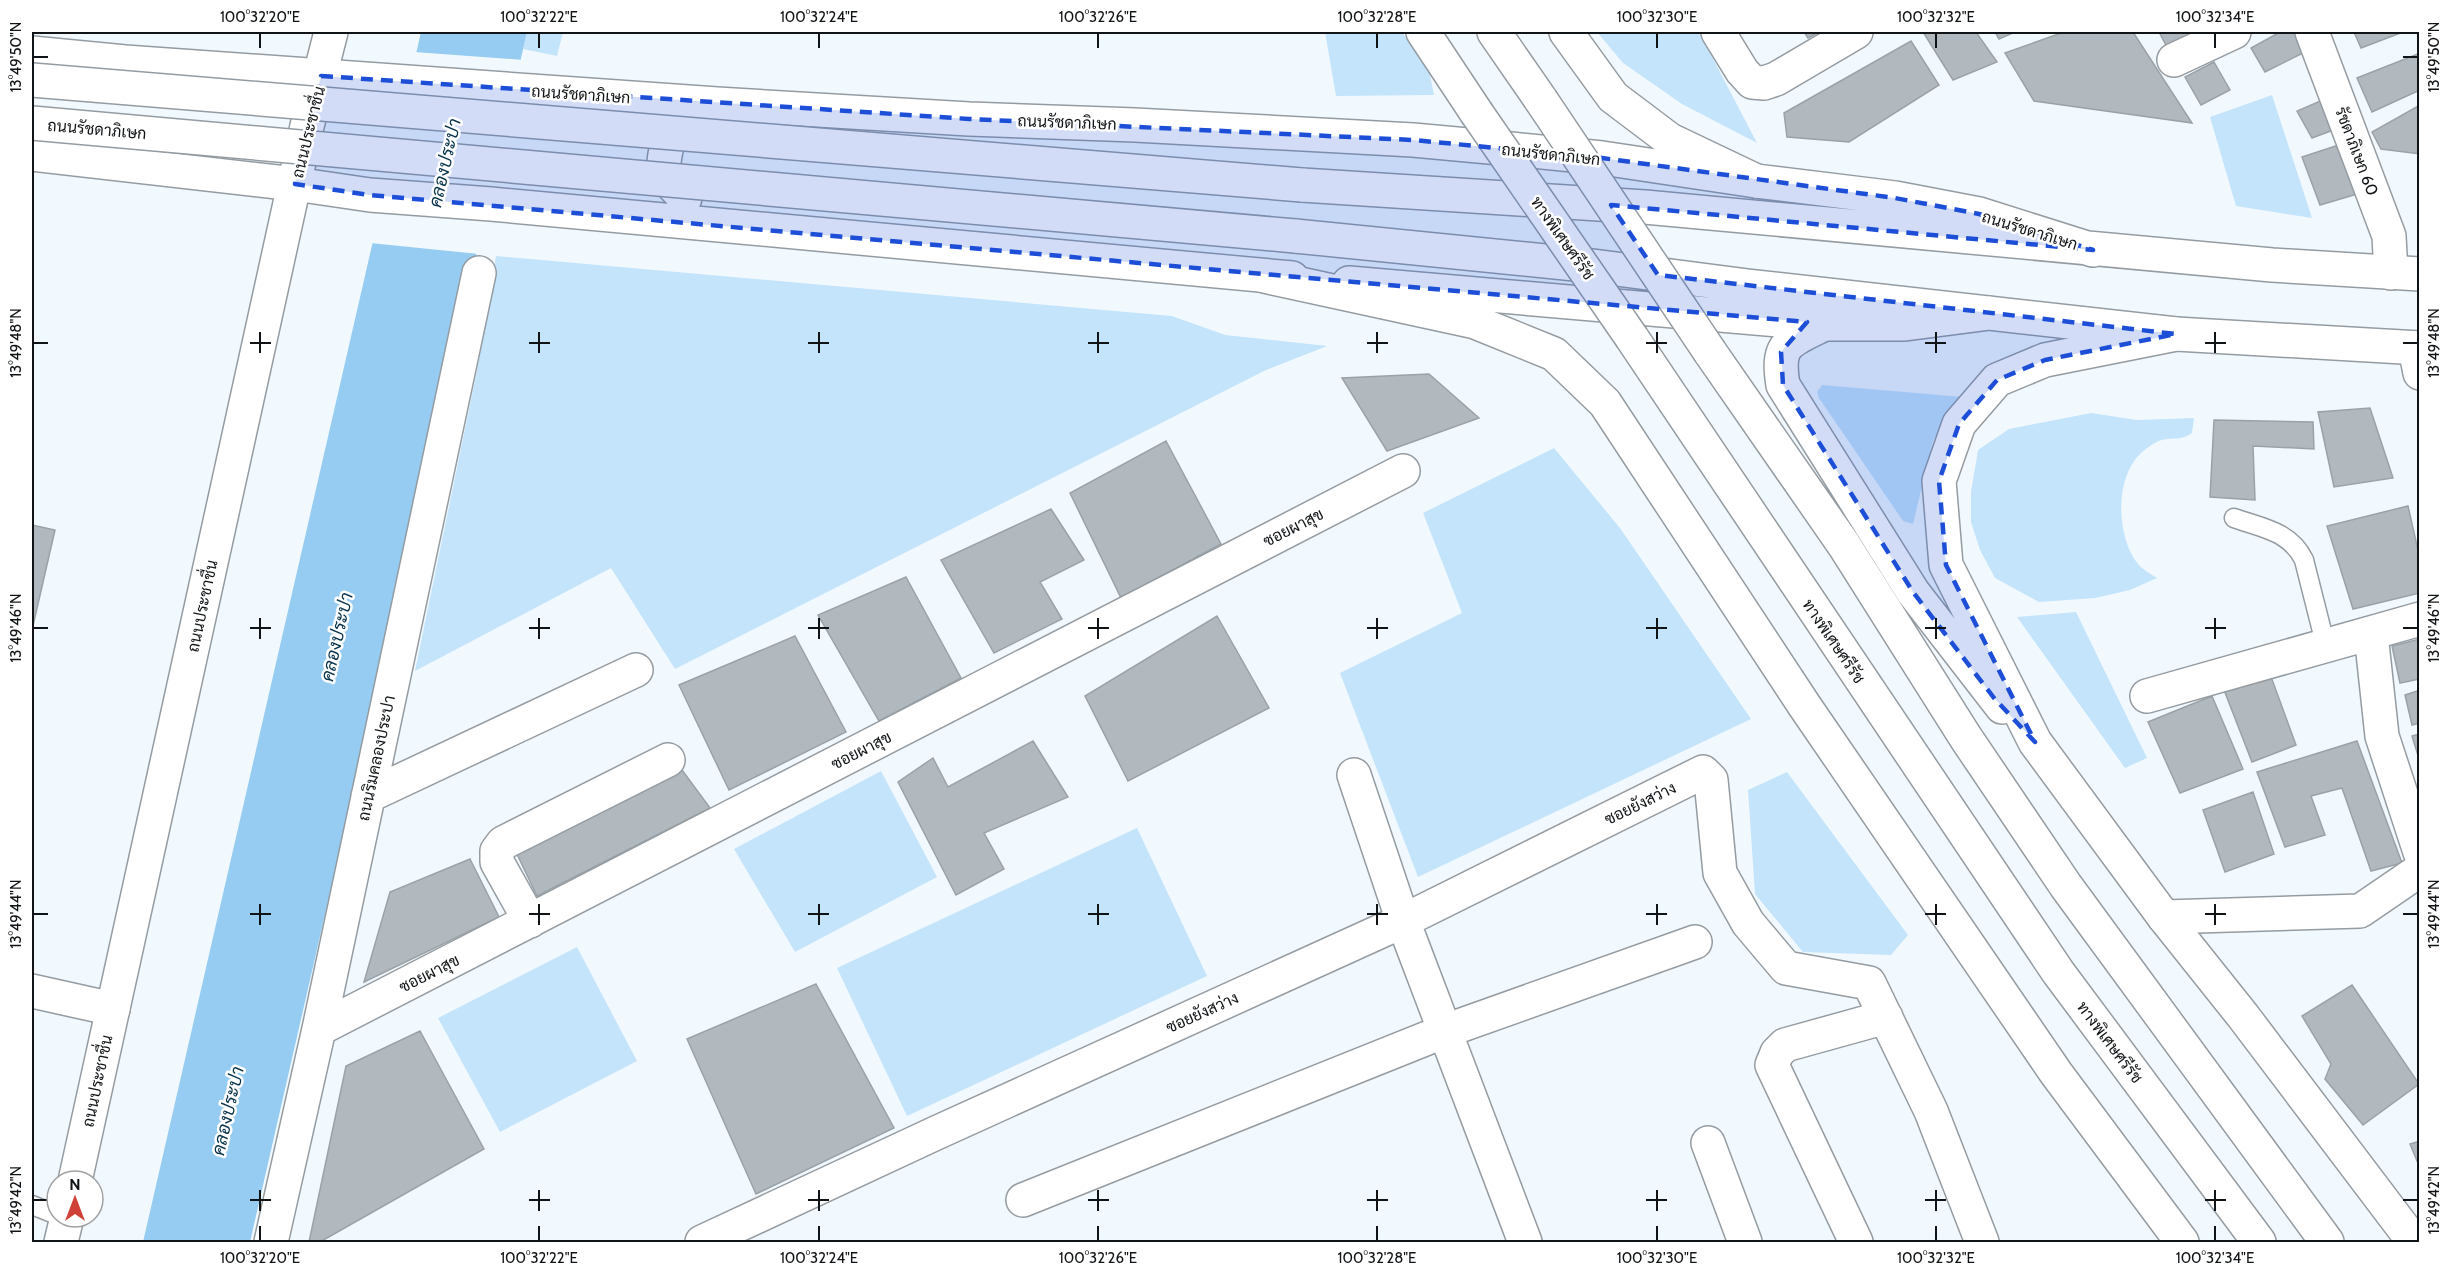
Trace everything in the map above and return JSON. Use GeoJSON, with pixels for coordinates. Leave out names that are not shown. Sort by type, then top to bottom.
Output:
{"type":"FeatureCollection","features":[{"type":"Feature","properties":{"kind":"main road","name":"ถนนประชาชื่น"},"geometry":{"type":"LineString","coordinates":[[78,1169],[307,126],[331,32]]}},
{"type":"Feature","properties":{"kind":"main road","name":"ทางพิเศษศรีรัช"},"geometry":{"type":"LineString","coordinates":[[1423,32],[2058,972],[2259,1242]]}},
{"type":"Feature","properties":{"kind":"main road"},"geometry":{"type":"LineString","coordinates":[[1494,32],[1710,352],[1838,536],[1966,738],[2066,886],[2327,1242]]}},
{"type":"Feature","properties":{"kind":"main road"},"geometry":{"type":"LineString","coordinates":[[1566,32],[1612,97],[1670,141],[1756,181]]}},
{"type":"Feature","properties":{"kind":"main road"},"geometry":{"type":"LineString","coordinates":[[1718,32],[1742,71],[1752,82],[1764,83],[1776,79],[1856,32]]}},
{"type":"Feature","properties":{"kind":"main road"},"geometry":{"type":"LineString","coordinates":[[2174,60],[2234,32]]}},
{"type":"Feature","properties":{"kind":"main road","name":"รัชดาภิเษก 60"},"geometry":{"type":"LineString","coordinates":[[2312,32],[2405,274]]}},
{"type":"Feature","properties":{"kind":"main road","name":"ถนนรัชดาภิเษก"},"geometry":{"type":"LineString","coordinates":[[32,53],[717,104],[969,119],[1413,140],[1602,159],[1895,198],[1979,214],[2093,250]]}},
{"type":"Feature","properties":{"kind":"main road","name":"ถนนรัชดาภิเษก"},"geometry":{"type":"LineString","coordinates":[[32,80],[1302,185],[1645,207],[2093,250],[2405,274]]}},
{"type":"Feature","properties":{"kind":"main road"},"geometry":{"type":"LineString","coordinates":[[717,104],[675,130],[664,150],[663,175],[692,206],[723,225]]}},
{"type":"Feature","properties":{"kind":"main road","name":"ถนนรัชดาภิเษก"},"geometry":{"type":"LineString","coordinates":[[32,123],[1295,236],[1585,266],[2175,334],[2418,356]]}},
{"type":"Feature","properties":{"kind":"main road","name":"ถนนรัชดาภิเษก"},"geometry":{"type":"LineString","coordinates":[[32,154],[295,184],[370,195],[492,204],[1264,276],[1824,324],[1905,324],[1990,313]]}},
{"type":"Feature","properties":{"kind":"main road","name":"ถนนริมคลองประปา"},"geometry":{"type":"LineString","coordinates":[[271,1242],[319,1029],[479,273]]}},
{"type":"Feature","properties":{"kind":"main road"},"geometry":{"type":"LineString","coordinates":[[1264,276],[1475,322],[1554,354],[1605,403],[1804,705],[2056,1073],[2182,1242]]}},
{"type":"Feature","properties":{"kind":"main road"},"geometry":{"type":"LineString","coordinates":[[1824,324],[1791,341],[1781,352],[1783,385],[1913,592],[1994,698],[2035,742],[2164,917],[2243,1016],[2414,1242]]}},
{"type":"Feature","properties":{"kind":"main road"},"geometry":{"type":"LineString","coordinates":[[2035,742],[1946,565],[1939,480],[1959,424],[1996,380],[2045,360],[2175,334]]}},
{"type":"Feature","properties":{"kind":"main road","name":"ซอยผาสุข"},"geometry":{"type":"LineString","coordinates":[[319,1029],[1403,471]]}},
{"type":"Feature","properties":{"kind":"main road"},"geometry":{"type":"LineString","coordinates":[[2147,696],[2420,619]]}},
{"type":"Feature","properties":{"kind":"main road"},"geometry":{"type":"LineString","coordinates":[[2371,634],[2382,736],[2420,852]]}},
{"type":"Feature","properties":{"kind":"main road"},"geometry":{"type":"LineString","coordinates":[[368,796],[636,670]]}},
{"type":"Feature","properties":{"kind":"main road"},"geometry":{"type":"LineString","coordinates":[[530,921],[497,862],[496,851],[503,843],[668,760]]}},
{"type":"Feature","properties":{"kind":"main road","name":"ซอยยังสว่าง"},"geometry":{"type":"LineString","coordinates":[[702,1242],[750,1232],[1403,921],[1704,772],[1711,780],[1720,873],[1748,923],[1786,968],[1869,983],[1886,1017]]}},
{"type":"Feature","properties":{"kind":"main road"},"geometry":{"type":"LineString","coordinates":[[1354,775],[1403,921],[1525,1242]]}},
{"type":"Feature","properties":{"kind":"main road"},"geometry":{"type":"LineString","coordinates":[[2164,917],[2360,911],[2420,870]]}},
{"type":"Feature","properties":{"kind":"main road"},"geometry":{"type":"LineString","coordinates":[[1023,1200],[1445,1032],[1695,942]]}},
{"type":"Feature","properties":{"kind":"main road"},"geometry":{"type":"LineString","coordinates":[[32,991],[113,1009]]}},
{"type":"Feature","properties":{"kind":"main road"},"geometry":{"type":"LineString","coordinates":[[1856,1242],[1772,1065],[1777,1053],[1785,1045],[1886,1017],[1931,1111],[1983,1242]]}},
{"type":"Feature","properties":{"kind":"main road"},"geometry":{"type":"LineString","coordinates":[[1708,1143],[1745,1242]]}},
{"type":"Feature","properties":{"kind":"lane"},"geometry":{"type":"LineString","coordinates":[[2234,518],[2288,537],[2298,547],[2304,560],[2326,647]]}},
{"type":"Feature","properties":{"kind":"highlighted area"},"geometry":{"type":"Polygon","coordinates":[[[321,76],[969,119],[1413,140],[1602,158],[1895,198],[1979,214],[2093,250],[1611,205],[1658,275],[2176,334],[2045,360],[1997,380],[1959,424],[1939,481],[1946,565],[2035,742],[1994,698],[1913,592],[1783,385],[1781,352],[1807,322],[370,195],[295,184],[321,76]]]}},
{"type":"Feature","properties":{"kind":"shaded area"},"geometry":{"type":"Polygon","coordinates":[[[527,32],[563,32],[557,56],[523,49],[527,32]]]}},
{"type":"Feature","properties":{"kind":"shaded area"},"geometry":{"type":"Polygon","coordinates":[[[1325,32],[1402,32],[1429,70],[1434,95],[1336,96],[1325,32]]]}},
{"type":"Feature","properties":{"kind":"shaded area"},"geometry":{"type":"Polygon","coordinates":[[[1597,32],[1699,32],[1757,143],[1682,104],[1623,63],[1597,32]]]}},
{"type":"Feature","properties":{"kind":"shaded area"},"geometry":{"type":"Polygon","coordinates":[[[2272,95],[2312,218],[2236,206],[2210,117],[2272,95]]]}},
{"type":"Feature","properties":{"kind":"shaded area"},"geometry":{"type":"Polygon","coordinates":[[[496,256],[1172,316],[1225,335],[1327,346],[1266,370],[675,669],[611,568],[415,671],[477,371],[496,256]]]}},
{"type":"Feature","properties":{"kind":"shaded area"},"geometry":{"type":"Polygon","coordinates":[[[1822,385],[1963,397],[1946,418],[1933,441],[1913,524],[1903,521],[1819,398],[1817,392],[1822,385]]]}},
{"type":"Feature","properties":{"kind":"shaded area"},"geometry":{"type":"Polygon","coordinates":[[[2091,413],[2137,420],[2194,418],[2192,433],[2181,438],[2158,441],[2146,449],[2128,472],[2123,488],[2122,521],[2130,552],[2140,566],[2157,578],[2130,590],[2095,598],[2039,602],[1995,578],[1980,550],[1971,522],[1971,492],[1978,450],[2009,429],[2091,413]]]}},
{"type":"Feature","properties":{"kind":"shaded area"},"geometry":{"type":"Polygon","coordinates":[[[1554,448],[1620,528],[1751,719],[1418,877],[1340,673],[1462,613],[1423,513],[1554,448]]]}},
{"type":"Feature","properties":{"kind":"shaded area"},"geometry":{"type":"Polygon","coordinates":[[[2076,612],[2147,758],[2125,768],[2017,617],[2076,612]]]}},
{"type":"Feature","properties":{"kind":"shaded area"},"geometry":{"type":"Polygon","coordinates":[[[881,771],[937,877],[795,952],[734,849],[881,771]]]}},
{"type":"Feature","properties":{"kind":"shaded area"},"geometry":{"type":"Polygon","coordinates":[[[1787,772],[1908,935],[1891,955],[1803,952],[1755,894],[1748,790],[1787,772]]]}},
{"type":"Feature","properties":{"kind":"shaded area"},"geometry":{"type":"Polygon","coordinates":[[[1137,828],[1207,976],[907,1116],[837,968],[1137,828]]]}},
{"type":"Feature","properties":{"kind":"shaded area"},"geometry":{"type":"Polygon","coordinates":[[[577,947],[637,1061],[500,1132],[438,1018],[577,947]]]}},
{"type":"Feature","properties":{"kind":"water","name":"คลองประปา"},"geometry":{"type":"Polygon","coordinates":[[[421,32],[527,32],[250,1242],[143,1242],[421,32]]]}},
{"type":"Feature","properties":{"kind":"pier"},"geometry":{"type":"Polygon","coordinates":[[[414,52],[524,60],[479,254],[370,243],[414,52]]]}},
{"type":"Feature","properties":{"kind":"building"},"geometry":{"type":"Polygon","coordinates":[[[1804,32],[1819,32],[1808,38],[1804,32]]]}},
{"type":"Feature","properties":{"kind":"building"},"geometry":{"type":"Polygon","coordinates":[[[1923,32],[1976,32],[1997,62],[1953,80],[1923,32]]]}},
{"type":"Feature","properties":{"kind":"building"},"geometry":{"type":"Polygon","coordinates":[[[1995,32],[2015,32],[1999,39],[1995,32]]]}},
{"type":"Feature","properties":{"kind":"building"},"geometry":{"type":"Polygon","coordinates":[[[2064,32],[2133,32],[2192,123],[2034,101],[2005,53],[2064,32]]]}},
{"type":"Feature","properties":{"kind":"building"},"geometry":{"type":"Polygon","coordinates":[[[2159,32],[2200,32],[2167,47],[2159,32]]]}},
{"type":"Feature","properties":{"kind":"building"},"geometry":{"type":"Polygon","coordinates":[[[2280,32],[2297,32],[2309,50],[2265,72],[2251,48],[2280,32]]]}},
{"type":"Feature","properties":{"kind":"building"},"geometry":{"type":"Polygon","coordinates":[[[2354,32],[2403,32],[2361,48],[2354,32]]]}},
{"type":"Feature","properties":{"kind":"building"},"geometry":{"type":"Polygon","coordinates":[[[1911,41],[1939,85],[1849,142],[1787,137],[1784,113],[1911,41]]]}},
{"type":"Feature","properties":{"kind":"building"},"geometry":{"type":"Polygon","coordinates":[[[2420,53],[2420,90],[2372,112],[2357,78],[2420,53]]]}},
{"type":"Feature","properties":{"kind":"building"},"geometry":{"type":"Polygon","coordinates":[[[2214,62],[2230,90],[2201,105],[2185,77],[2214,62]]]}},
{"type":"Feature","properties":{"kind":"building"},"geometry":{"type":"Polygon","coordinates":[[[2325,99],[2336,129],[2312,138],[2297,111],[2325,99]]]}},
{"type":"Feature","properties":{"kind":"building"},"geometry":{"type":"Polygon","coordinates":[[[2420,105],[2420,154],[2381,149],[2372,132],[2420,105]]]}},
{"type":"Feature","properties":{"kind":"building"},"geometry":{"type":"Polygon","coordinates":[[[2342,144],[2364,192],[2320,205],[2302,157],[2342,144]]]}},
{"type":"Feature","properties":{"kind":"building"},"geometry":{"type":"Polygon","coordinates":[[[1429,374],[1479,418],[1387,451],[1342,378],[1429,374]]]}},
{"type":"Feature","properties":{"kind":"building"},"geometry":{"type":"Polygon","coordinates":[[[2370,408],[2393,478],[2334,487],[2318,412],[2370,408]]]}},
{"type":"Feature","properties":{"kind":"building"},"geometry":{"type":"Polygon","coordinates":[[[2214,420],[2313,422],[2314,449],[2253,446],[2255,500],[2210,497],[2214,420]]]}},
{"type":"Feature","properties":{"kind":"building"},"geometry":{"type":"Polygon","coordinates":[[[1166,441],[1221,544],[1121,598],[1070,493],[1166,441]]]}},
{"type":"Feature","properties":{"kind":"building"},"geometry":{"type":"Polygon","coordinates":[[[2408,506],[2420,559],[2420,593],[2353,609],[2327,526],[2408,506]]]}},
{"type":"Feature","properties":{"kind":"building"},"geometry":{"type":"Polygon","coordinates":[[[1051,509],[1084,560],[1040,582],[1062,619],[994,653],[941,560],[1051,509]]]}},
{"type":"Feature","properties":{"kind":"building"},"geometry":{"type":"Polygon","coordinates":[[[32,525],[55,530],[32,630],[32,525]]]}},
{"type":"Feature","properties":{"kind":"building"},"geometry":{"type":"Polygon","coordinates":[[[906,577],[961,678],[879,721],[818,615],[906,577]]]}},
{"type":"Feature","properties":{"kind":"building"},"geometry":{"type":"Polygon","coordinates":[[[1217,616],[1269,708],[1128,781],[1085,696],[1217,616]]]}},
{"type":"Feature","properties":{"kind":"building"},"geometry":{"type":"Polygon","coordinates":[[[795,636],[846,732],[729,790],[679,685],[795,636]]]}},
{"type":"Feature","properties":{"kind":"building"},"geometry":{"type":"Polygon","coordinates":[[[2420,639],[2420,679],[2400,683],[2392,646],[2420,639]]]}},
{"type":"Feature","properties":{"kind":"building"},"geometry":{"type":"Polygon","coordinates":[[[2270,674],[2296,745],[2252,762],[2224,690],[2270,674]]]}},
{"type":"Feature","properties":{"kind":"building"},"geometry":{"type":"Polygon","coordinates":[[[2420,690],[2420,723],[2412,725],[2405,695],[2420,690]]]}},
{"type":"Feature","properties":{"kind":"building"},"geometry":{"type":"Polygon","coordinates":[[[2212,696],[2243,769],[2180,793],[2148,722],[2212,696]]]}},
{"type":"Feature","properties":{"kind":"building"},"geometry":{"type":"Polygon","coordinates":[[[2420,734],[2420,762],[2412,736],[2420,734]]]}},
{"type":"Feature","properties":{"kind":"building"},"geometry":{"type":"Polygon","coordinates":[[[1033,741],[1068,797],[984,833],[1004,869],[956,895],[898,782],[933,758],[948,787],[1033,741]]]}},
{"type":"Feature","properties":{"kind":"building"},"geometry":{"type":"Polygon","coordinates":[[[2357,741],[2402,863],[2371,871],[2342,788],[2311,796],[2325,835],[2285,847],[2257,772],[2357,741]]]}},
{"type":"Feature","properties":{"kind":"building"},"geometry":{"type":"Polygon","coordinates":[[[682,770],[710,808],[537,896],[516,852],[682,770]]]}},
{"type":"Feature","properties":{"kind":"building"},"geometry":{"type":"Polygon","coordinates":[[[2253,792],[2274,854],[2225,872],[2203,810],[2253,792]]]}},
{"type":"Feature","properties":{"kind":"building"},"geometry":{"type":"Polygon","coordinates":[[[470,859],[499,917],[364,982],[390,892],[470,859]]]}},
{"type":"Feature","properties":{"kind":"building"},"geometry":{"type":"Polygon","coordinates":[[[816,984],[894,1128],[756,1194],[687,1039],[816,984]]]}},
{"type":"Feature","properties":{"kind":"building"},"geometry":{"type":"Polygon","coordinates":[[[2352,985],[2419,1084],[2363,1125],[2325,1079],[2331,1064],[2302,1016],[2352,985]]]}},
{"type":"Feature","properties":{"kind":"building"},"geometry":{"type":"Polygon","coordinates":[[[420,1031],[484,1149],[320,1242],[309,1242],[346,1066],[420,1031]]]}},
{"type":"Feature","properties":{"kind":"building"},"geometry":{"type":"Polygon","coordinates":[[[2420,1141],[2420,1168],[2410,1144],[2420,1141]]]}}]}
